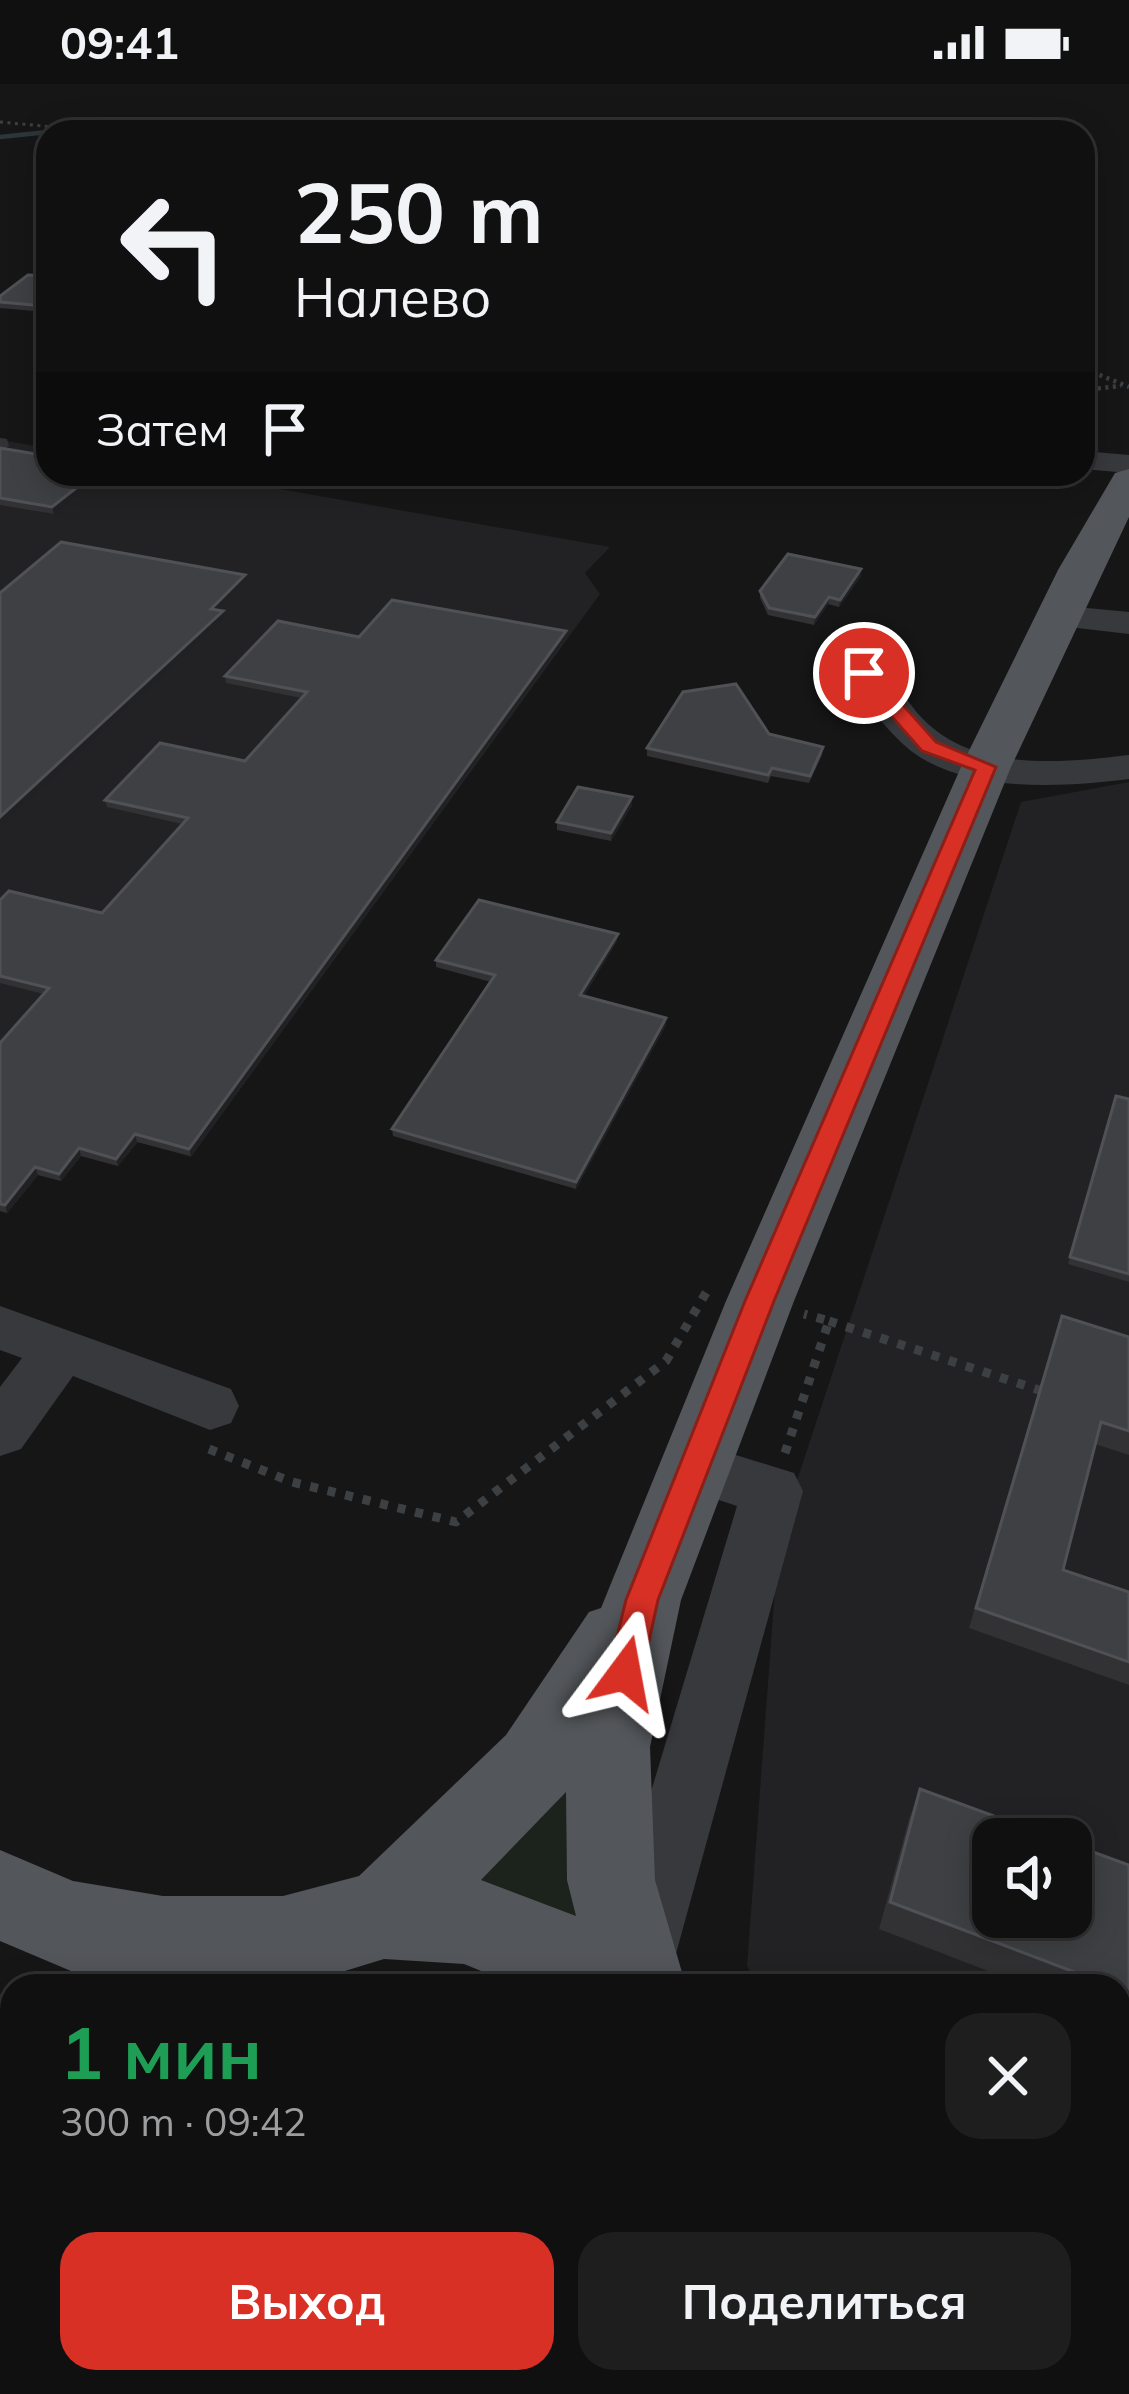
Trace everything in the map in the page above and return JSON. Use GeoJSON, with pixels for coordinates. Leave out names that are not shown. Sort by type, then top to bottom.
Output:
{"type":"FeatureCollection","features":[{"type":"Feature","properties":{"kind":"main road"},"geometry":{"type":"LineString","coordinates":[[622,1974],[611,1880],[608,1747],[642,1600],[760,1301],[986,767],[1056,616],[1124,495]]}},
{"type":"Feature","properties":{"kind":"main road"},"geometry":{"type":"LineString","coordinates":[[384,1914],[536,1765],[642,1600]]}},
{"type":"Feature","properties":{"kind":"main road"},"geometry":{"type":"LineString","coordinates":[[0,1895],[71,1926],[249,1963],[384,1914],[464,1919],[608,1974]]}},
{"type":"Feature","properties":{"kind":"lane"},"geometry":{"type":"LineString","coordinates":[[1095,470],[1124,495]]}},
{"type":"Feature","properties":{"kind":"lane"},"geometry":{"type":"LineString","coordinates":[[1056,616],[1129,623]]}},
{"type":"Feature","properties":{"kind":"lane"},"geometry":{"type":"LineString","coordinates":[[864,673],[929,746],[986,767],[1102,772],[1129,767]]}},
{"type":"Feature","properties":{"kind":"lane"},"geometry":{"type":"LineString","coordinates":[[0,1328],[62,1348],[198,1424]]}},
{"type":"Feature","properties":{"kind":"lane"},"geometry":{"type":"LineString","coordinates":[[0,1432],[62,1348]]}},
{"type":"Feature","properties":{"kind":"lane"},"geometry":{"type":"LineString","coordinates":[[625,1974],[772,1491],[697,1468]]}},
{"type":"Feature","properties":{"kind":"path"},"geometry":{"type":"LineString","coordinates":[[0,122],[36,125]]}},
{"type":"Feature","properties":{"kind":"path"},"geometry":{"type":"LineString","coordinates":[[1095,373],[1126,387]]}},
{"type":"Feature","properties":{"kind":"path"},"geometry":{"type":"LineString","coordinates":[[1095,388],[1126,387]]}},
{"type":"Feature","properties":{"kind":"path"},"geometry":{"type":"LineString","coordinates":[[198,1424],[292,1482],[456,1522],[666,1361],[710,1285],[1039,1390]]}},
{"type":"Feature","properties":{"kind":"path"},"geometry":{"type":"LineString","coordinates":[[772,1491],[829,1321]]}},
{"type":"Feature","properties":{"kind":"shaded area"},"geometry":{"type":"Polygon","coordinates":[[[0,440],[36,446],[36,486],[262,486],[610,547],[585,573],[600,594],[191,1157],[138,1142],[118,1166],[81,1156],[61,1181],[38,1175],[7,1213],[0,1211],[0,440]]]}},
{"type":"Feature","properties":{"kind":"shaded area"},"geometry":{"type":"Polygon","coordinates":[[[1129,782],[1129,1974],[751,1974],[747,1966],[779,1535],[1021,802],[1129,782]]]}},
{"type":"Feature","properties":{"kind":"shaded area"},"geometry":{"type":"Polygon","coordinates":[[[570,1777],[598,1939],[447,1880],[570,1777]]]}},
{"type":"Feature","properties":{"kind":"building"},"geometry":{"type":"Polygon","coordinates":[[[28,275],[36,275],[36,305],[0,302],[0,296],[28,275]]]}},
{"type":"Feature","properties":{"kind":"building"},"geometry":{"type":"Polygon","coordinates":[[[0,448],[36,454],[36,486],[79,486],[52,507],[0,498],[0,448]]]}},
{"type":"Feature","properties":{"kind":"building"},"geometry":{"type":"Polygon","coordinates":[[[61,542],[245,575],[211,609],[223,611],[0,817],[0,593],[61,542]]]}},
{"type":"Feature","properties":{"kind":"building"},"geometry":{"type":"Polygon","coordinates":[[[788,554],[861,569],[840,600],[829,597],[815,617],[769,608],[760,591],[788,554]]]}},
{"type":"Feature","properties":{"kind":"building"},"geometry":{"type":"Polygon","coordinates":[[[392,600],[566,631],[189,1149],[135,1134],[116,1159],[79,1148],[59,1174],[35,1167],[5,1205],[0,1204],[0,1043],[49,988],[0,976],[0,900],[9,891],[102,913],[188,818],[105,800],[160,743],[245,761],[307,692],[225,676],[278,621],[359,637],[392,600]]]}},
{"type":"Feature","properties":{"kind":"building"},"geometry":{"type":"Polygon","coordinates":[[[736,684],[769,734],[823,747],[810,776],[772,768],[768,775],[647,748],[683,692],[736,684]]]}},
{"type":"Feature","properties":{"kind":"building"},"geometry":{"type":"Polygon","coordinates":[[[578,787],[632,797],[611,833],[557,822],[578,787]]]}},
{"type":"Feature","properties":{"kind":"building"},"geometry":{"type":"Polygon","coordinates":[[[479,900],[618,934],[580,995],[666,1018],[576,1182],[392,1129],[495,975],[436,960],[479,900]]]}},
{"type":"Feature","properties":{"kind":"building"},"geometry":{"type":"Polygon","coordinates":[[[1116,1096],[1129,1099],[1129,1274],[1070,1257],[1116,1096]]]}},
{"type":"Feature","properties":{"kind":"building"},"geometry":{"type":"Polygon","coordinates":[[[1062,1316],[1129,1337],[1129,1431],[1101,1422],[1063,1570],[1129,1592],[1129,1662],[976,1608],[1062,1316]]]}},
{"type":"Feature","properties":{"kind":"building"},"geometry":{"type":"Polygon","coordinates":[[[920,1789],[999,1818],[972,1818],[972,1933],[890,1902],[920,1789]]]}},
{"type":"Feature","properties":{"kind":"building"},"geometry":{"type":"Polygon","coordinates":[[[1092,1852],[1129,1865],[1129,1974],[1079,1974],[985,1938],[1092,1938],[1092,1852]]]}},
{"type":"Feature","properties":{"kind":"waterway"},"geometry":{"type":"LineString","coordinates":[[0,137],[36,133]]}},
{"type":"Feature","properties":{"kind":"route"},"geometry":{"type":"LineString","coordinates":[[625,1673],[642,1600],[760,1301],[986,767],[929,746],[864,673]]}}]}
